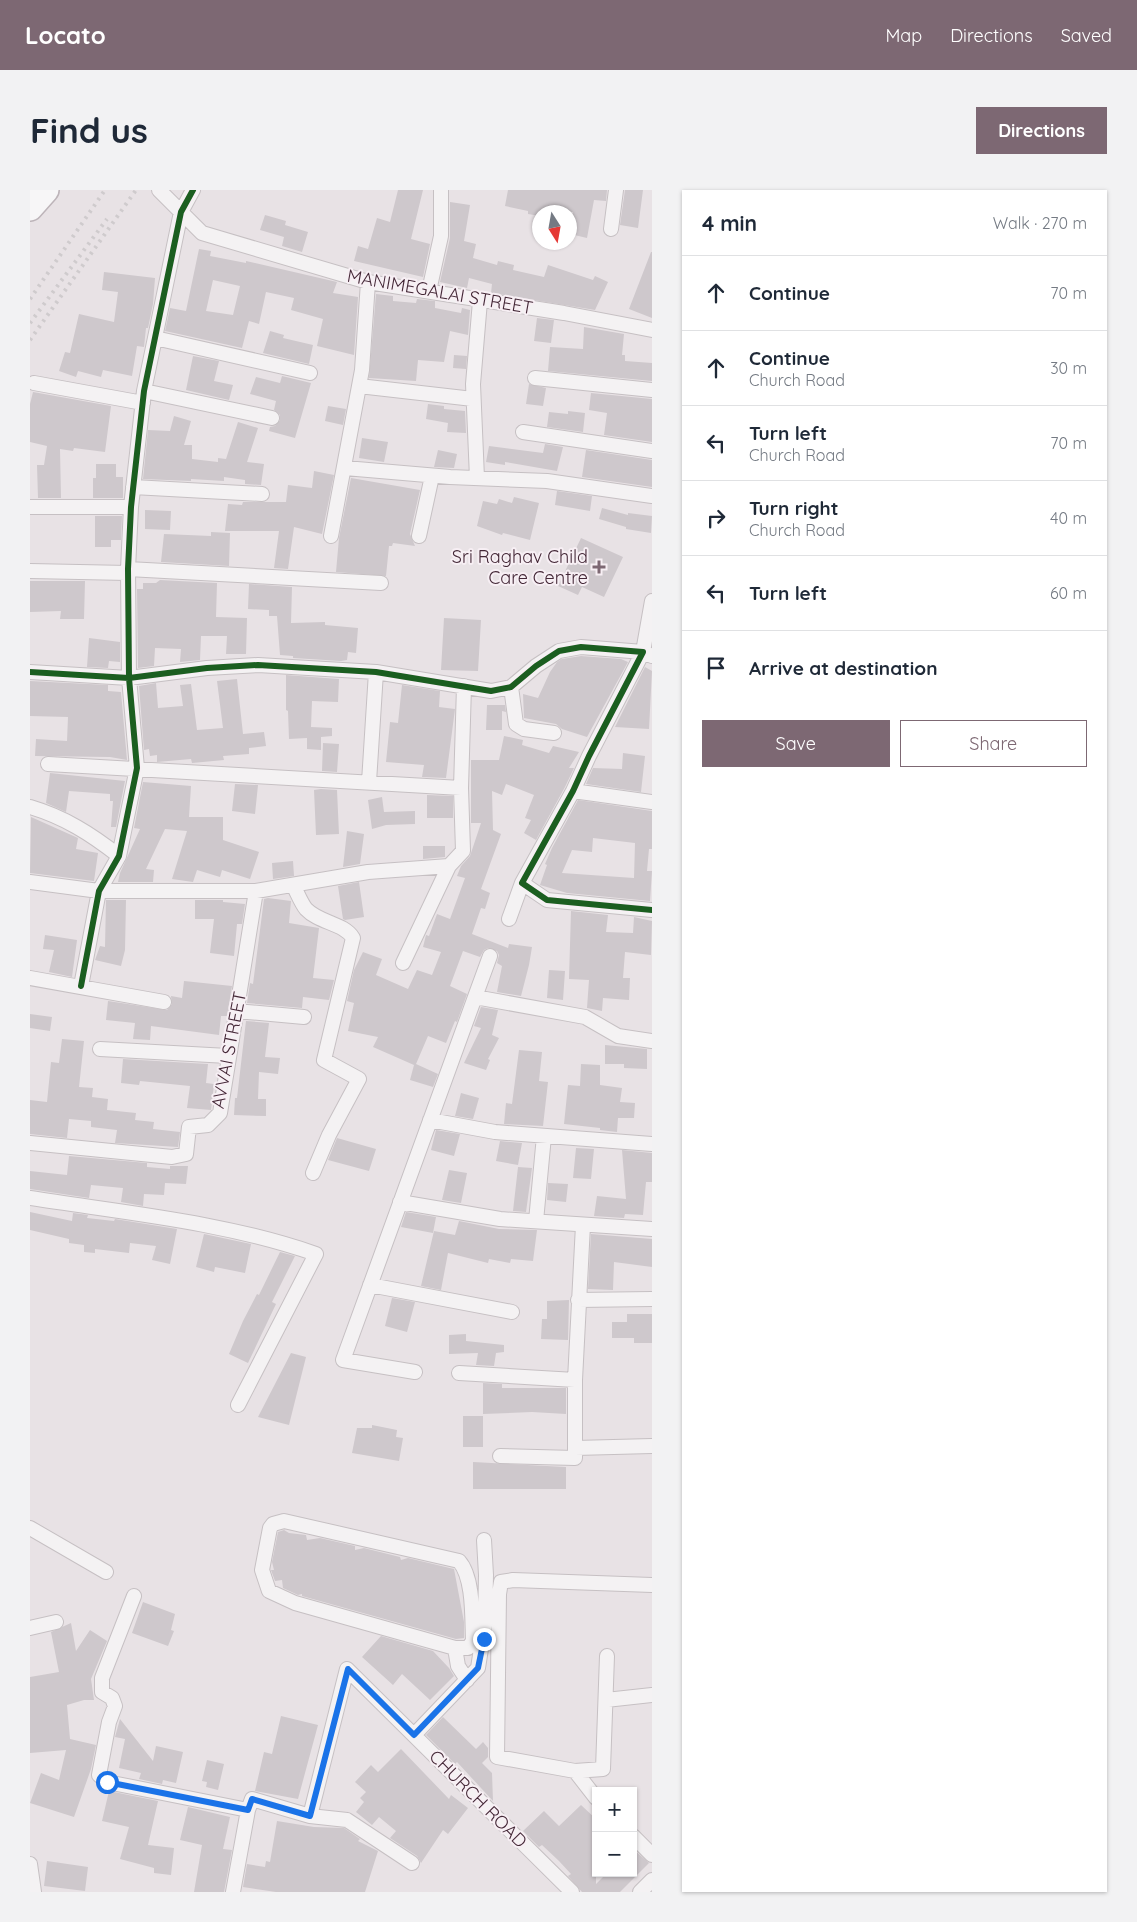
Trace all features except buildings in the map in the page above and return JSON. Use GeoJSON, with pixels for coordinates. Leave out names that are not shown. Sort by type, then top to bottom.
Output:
{"type":"FeatureCollection","features":[{"type":"Feature","properties":{"kind":"highway"},"geometry":{"type":"LineString","coordinates":[[30,208],[46,190]]}},
{"type":"Feature","properties":{"kind":"street","name":"MANIMEGALAI STREET"},"geometry":{"type":"LineString","coordinates":[[159,190],[202,233],[368,282],[652,330]]}},
{"type":"Feature","properties":{"kind":"street"},"geometry":{"type":"LineString","coordinates":[[81,986],[99,891],[119,856],[137,768],[129,678],[128,571],[131,507],[144,397],[155,338],[181,212],[193,190]]}},
{"type":"Feature","properties":{"kind":"street"},"geometry":{"type":"LineString","coordinates":[[429,291],[441,236],[441,190]]}},
{"type":"Feature","properties":{"kind":"street"},"geometry":{"type":"LineString","coordinates":[[611,229],[616,190]]}},
{"type":"Feature","properties":{"kind":"street"},"geometry":{"type":"LineString","coordinates":[[331,536],[359,386],[368,282]]}},
{"type":"Feature","properties":{"kind":"street"},"geometry":{"type":"LineString","coordinates":[[476,478],[473,399],[480,301]]}},
{"type":"Feature","properties":{"kind":"street"},"geometry":{"type":"LineString","coordinates":[[155,338],[310,373]]}},
{"type":"Feature","properties":{"kind":"street"},"geometry":{"type":"LineString","coordinates":[[535,378],[652,390]]}},
{"type":"Feature","properties":{"kind":"street"},"geometry":{"type":"LineString","coordinates":[[34,383],[144,397],[272,418]]}},
{"type":"Feature","properties":{"kind":"street"},"geometry":{"type":"LineString","coordinates":[[359,386],[473,399]]}},
{"type":"Feature","properties":{"kind":"street"},"geometry":{"type":"LineString","coordinates":[[523,432],[652,451]]}},
{"type":"Feature","properties":{"kind":"street"},"geometry":{"type":"LineString","coordinates":[[345,468],[432,476],[546,481],[652,496]]}},
{"type":"Feature","properties":{"kind":"street"},"geometry":{"type":"LineString","coordinates":[[419,536],[432,476]]}},
{"type":"Feature","properties":{"kind":"street"},"geometry":{"type":"LineString","coordinates":[[133,487],[262,494]]}},
{"type":"Feature","properties":{"kind":"street"},"geometry":{"type":"LineString","coordinates":[[30,507],[131,507]]}},
{"type":"Feature","properties":{"kind":"street"},"geometry":{"type":"LineString","coordinates":[[30,571],[128,571],[381,583]]}},
{"type":"Feature","properties":{"kind":"street"},"geometry":{"type":"LineString","coordinates":[[509,919],[522,884],[573,791],[589,756],[648,654],[652,601]]}},
{"type":"Feature","properties":{"kind":"street"},"geometry":{"type":"LineString","coordinates":[[30,672],[129,678],[207,668],[258,665],[376,672],[491,691],[511,687],[536,666],[559,651],[581,646],[648,654]]}},
{"type":"Feature","properties":{"kind":"street"},"geometry":{"type":"LineString","coordinates":[[369,782],[376,672]]}},
{"type":"Feature","properties":{"kind":"street"},"geometry":{"type":"LineString","coordinates":[[403,963],[449,866],[463,851],[460,788],[464,686]]}},
{"type":"Feature","properties":{"kind":"street"},"geometry":{"type":"LineString","coordinates":[[511,687],[516,724],[524,728],[554,733]]}},
{"type":"Feature","properties":{"kind":"street"},"geometry":{"type":"LineString","coordinates":[[48,764],[460,788]]}},
{"type":"Feature","properties":{"kind":"street"},"geometry":{"type":"LineString","coordinates":[[573,791],[652,802]]}},
{"type":"Feature","properties":{"kind":"street"},"geometry":{"type":"LineString","coordinates":[[30,806],[54,814],[93,835],[119,856]]}},
{"type":"Feature","properties":{"kind":"street"},"geometry":{"type":"LineString","coordinates":[[30,882],[99,891],[256,891],[368,872],[449,866]]}},
{"type":"Feature","properties":{"kind":"street"},"geometry":{"type":"LineString","coordinates":[[522,884],[547,900],[652,910]]}},
{"type":"Feature","properties":{"kind":"street"},"geometry":{"type":"LineString","coordinates":[[293,885],[306,909],[324,922],[348,931],[353,938],[324,1060],[359,1079],[329,1135],[314,1173]]}},
{"type":"Feature","properties":{"kind":"street","name":"AVVAI STREET"},"geometry":{"type":"LineString","coordinates":[[30,1143],[172,1157],[186,1154],[189,1127],[208,1125],[220,1113],[256,891]]}},
{"type":"Feature","properties":{"kind":"street"},"geometry":{"type":"LineString","coordinates":[[415,1372],[343,1360],[490,956]]}},
{"type":"Feature","properties":{"kind":"street"},"geometry":{"type":"LineString","coordinates":[[30,978],[164,1002]]}},
{"type":"Feature","properties":{"kind":"street"},"geometry":{"type":"LineString","coordinates":[[475,997],[585,1017],[618,1036],[652,1041]]}},
{"type":"Feature","properties":{"kind":"street"},"geometry":{"type":"LineString","coordinates":[[236,1011],[304,1017]]}},
{"type":"Feature","properties":{"kind":"street"},"geometry":{"type":"LineString","coordinates":[[100,1048],[228,1056]]}},
{"type":"Feature","properties":{"kind":"street"},"geometry":{"type":"LineString","coordinates":[[430,1120],[495,1132],[652,1144]]}},
{"type":"Feature","properties":{"kind":"street"},"geometry":{"type":"LineString","coordinates":[[536,1222],[544,1136]]}},
{"type":"Feature","properties":{"kind":"street"},"geometry":{"type":"LineString","coordinates":[[30,1198],[194,1222],[273,1239],[316,1254],[238,1405]]}},
{"type":"Feature","properties":{"kind":"street"},"geometry":{"type":"LineString","coordinates":[[400,1202],[465,1214],[536,1222],[652,1229]]}},
{"type":"Feature","properties":{"kind":"street"},"geometry":{"type":"LineString","coordinates":[[500,1456],[575,1458],[575,1380],[583,1225]]}},
{"type":"Feature","properties":{"kind":"street"},"geometry":{"type":"LineString","coordinates":[[370,1285],[512,1312]]}},
{"type":"Feature","properties":{"kind":"street"},"geometry":{"type":"LineString","coordinates":[[578,1300],[652,1299]]}},
{"type":"Feature","properties":{"kind":"street"},"geometry":{"type":"LineString","coordinates":[[459,1373],[575,1380]]}},
{"type":"Feature","properties":{"kind":"street"},"geometry":{"type":"LineString","coordinates":[[575,1448],[652,1446]]}},
{"type":"Feature","properties":{"kind":"street"},"geometry":{"type":"LineString","coordinates":[[414,1735],[478,1668],[478,1646],[465,1568],[460,1561],[284,1521],[273,1524],[270,1528],[262,1570],[269,1592],[295,1603],[455,1650],[478,1646],[498,1651]]}},
{"type":"Feature","properties":{"kind":"street"},"geometry":{"type":"LineString","coordinates":[[30,1528],[106,1572]]}},
{"type":"Feature","properties":{"kind":"street"},"geometry":{"type":"LineString","coordinates":[[478,1646],[486,1598],[484,1540]]}},
{"type":"Feature","properties":{"kind":"street"},"geometry":{"type":"LineString","coordinates":[[607,1656],[603,1768],[575,1771],[497,1758],[501,1582],[512,1580],[652,1585]]}},
{"type":"Feature","properties":{"kind":"street"},"geometry":{"type":"LineString","coordinates":[[134,1596],[102,1678],[102,1692],[112,1698],[115,1706],[109,1722],[99,1775],[107,1782],[248,1810]]}},
{"type":"Feature","properties":{"kind":"street"},"geometry":{"type":"LineString","coordinates":[[30,1628],[56,1622]]}},
{"type":"Feature","properties":{"kind":"street"},"geometry":{"type":"LineString","coordinates":[[455,1650],[458,1666],[467,1680]]}},
{"type":"Feature","properties":{"kind":"street","name":"CHURCH ROAD"},"geometry":{"type":"LineString","coordinates":[[310,1816],[348,1669],[572,1892]]}},
{"type":"Feature","properties":{"kind":"street"},"geometry":{"type":"LineString","coordinates":[[606,1700],[652,1695]]}},
{"type":"Feature","properties":{"kind":"street"},"geometry":{"type":"LineString","coordinates":[[575,1771],[592,1793]]}},
{"type":"Feature","properties":{"kind":"street"},"geometry":{"type":"LineString","coordinates":[[233,1892],[248,1810],[252,1799],[310,1816],[347,1820],[412,1863]]}},
{"type":"Feature","properties":{"kind":"street"},"geometry":{"type":"LineString","coordinates":[[637,1840],[652,1855]]}},
{"type":"Feature","properties":{"kind":"street"},"geometry":{"type":"LineString","coordinates":[[31,1869],[34,1892]]}},
{"type":"Feature","properties":{"kind":"street"},"geometry":{"type":"LineString","coordinates":[[640,1892],[652,1880]]}},
{"type":"Feature","properties":{"kind":"railway"},"geometry":{"type":"LineString","coordinates":[[30,299],[105,190]]}},
{"type":"Feature","properties":{"kind":"railway"},"geometry":{"type":"LineString","coordinates":[[30,340],[136,190]]}},
{"type":"Feature","properties":{"kind":"railway"},"geometry":{"type":"LineString","coordinates":[[30,323],[107,219]]}},
{"type":"Feature","properties":{"kind":"cycle path"},"geometry":{"type":"LineString","coordinates":[[81,986],[99,891],[119,856],[137,768],[129,678],[128,569],[131,507],[144,391],[181,212],[193,190]]}},
{"type":"Feature","properties":{"kind":"cycle path"},"geometry":{"type":"LineString","coordinates":[[30,672],[129,678],[207,668],[258,665],[376,672],[491,691],[511,687],[536,666],[559,651],[581,647],[643,652],[573,791],[522,883],[547,900],[652,910]]}},
{"type":"Feature","properties":{"kind":"place","name":"Sri Raghav Child Care Centre"},"geometry":{"type":"Point","coordinates":[599,567]}},
{"type":"Feature","properties":{"kind":"route"},"geometry":{"type":"LineString","coordinates":[[107,1782],[248,1810],[252,1799],[310,1816],[348,1669],[414,1735],[478,1668],[484,1639]]}}]}
